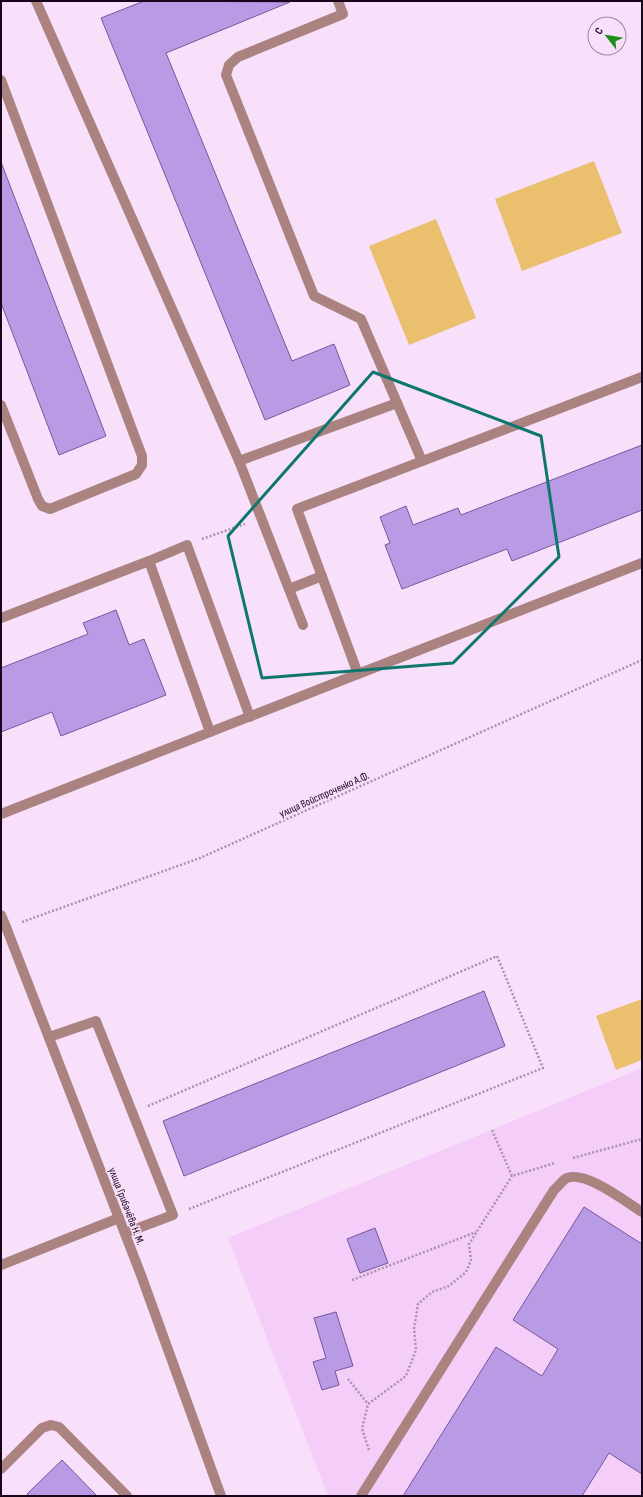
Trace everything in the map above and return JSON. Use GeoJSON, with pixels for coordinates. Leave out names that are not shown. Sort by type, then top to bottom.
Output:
{"type":"FeatureCollection","features":[{"type":"Feature","properties":{"kind":"street"},"geometry":{"type":"LineString","coordinates":[[36,1],[239,461],[303,625]]}},
{"type":"Feature","properties":{"kind":"street"},"geometry":{"type":"LineString","coordinates":[[338,1],[343,14],[238,57],[229,65],[226,75],[314,296],[361,319],[422,461]]}},
{"type":"Feature","properties":{"kind":"street"},"geometry":{"type":"LineString","coordinates":[[1,80],[142,456],[142,465],[136,474],[50,509],[42,506],[1,405]]}},
{"type":"Feature","properties":{"kind":"street"},"geometry":{"type":"LineString","coordinates":[[358,674],[297,509],[642,377]]}},
{"type":"Feature","properties":{"kind":"street"},"geometry":{"type":"LineString","coordinates":[[239,461],[397,403]]}},
{"type":"Feature","properties":{"kind":"street"},"geometry":{"type":"LineString","coordinates":[[1,618],[187,545],[250,717]]}},
{"type":"Feature","properties":{"kind":"street"},"geometry":{"type":"LineString","coordinates":[[149,561],[210,732]]}},
{"type":"Feature","properties":{"kind":"street"},"geometry":{"type":"LineString","coordinates":[[1,814],[642,563]]}},
{"type":"Feature","properties":{"kind":"street"},"geometry":{"type":"LineString","coordinates":[[289,589],[322,576]]}},
{"type":"Feature","properties":{"kind":"street","name":"улица Грибачёва Н. М."},"geometry":{"type":"LineString","coordinates":[[1,915],[125,1233],[221,1496]]}},
{"type":"Feature","properties":{"kind":"street"},"geometry":{"type":"LineString","coordinates":[[49,1037],[96,1021],[174,1215],[125,1233]]}},
{"type":"Feature","properties":{"kind":"street"},"geometry":{"type":"LineString","coordinates":[[351,1496],[363,1493],[554,1190],[566,1179],[578,1176],[593,1181],[642,1212]]}},
{"type":"Feature","properties":{"kind":"street"},"geometry":{"type":"LineString","coordinates":[[1,1265],[119,1218]]}},
{"type":"Feature","properties":{"kind":"street"},"geometry":{"type":"LineString","coordinates":[[1,1468],[42,1428],[59,1426],[127,1496]]}},
{"type":"Feature","properties":{"kind":"path"},"geometry":{"type":"LineString","coordinates":[[187,545],[261,518]]}},
{"type":"Feature","properties":{"kind":"path","name":"улица Войстроченко А.Ф."},"geometry":{"type":"LineString","coordinates":[[6,927],[200,858],[642,660]]}},
{"type":"Feature","properties":{"kind":"path"},"geometry":{"type":"LineString","coordinates":[[133,1112],[496,956],[543,1068],[174,1215]]}},
{"type":"Feature","properties":{"kind":"path"},"geometry":{"type":"LineString","coordinates":[[492,1130],[512,1176]]}},
{"type":"Feature","properties":{"kind":"path"},"geometry":{"type":"LineString","coordinates":[[566,1160],[642,1139]]}},
{"type":"Feature","properties":{"kind":"path"},"geometry":{"type":"LineString","coordinates":[[377,1471],[362,1429],[368,1404],[406,1376],[416,1350],[414,1329],[418,1304],[432,1292],[449,1286],[466,1272],[471,1260],[469,1244],[512,1176],[558,1163]]}},
{"type":"Feature","properties":{"kind":"path"},"geometry":{"type":"LineString","coordinates":[[352,1280],[476,1232]]}},
{"type":"Feature","properties":{"kind":"path"},"geometry":{"type":"LineString","coordinates":[[348,1379],[368,1404]]}},
{"type":"Feature","properties":{"kind":"highlighted area"},"geometry":{"type":"Polygon","coordinates":[[[373,372],[541,436],[559,557],[453,663],[262,678],[228,536],[373,372]]]}},
{"type":"Feature","properties":{"kind":"shaded area"},"geometry":{"type":"Polygon","coordinates":[[[594,161],[622,233],[522,271],[495,199],[594,161]]]}},
{"type":"Feature","properties":{"kind":"shaded area"},"geometry":{"type":"Polygon","coordinates":[[[436,219],[476,318],[409,345],[369,246],[436,219]]]}},
{"type":"Feature","properties":{"kind":"shaded area"},"geometry":{"type":"Polygon","coordinates":[[[642,999],[642,1060],[616,1070],[596,1016],[642,999]]]}},
{"type":"Feature","properties":{"kind":"shaded area"},"geometry":{"type":"Polygon","coordinates":[[[642,1068],[642,1496],[328,1496],[228,1238],[642,1068]]]}},
{"type":"Feature","properties":{"kind":"building"},"geometry":{"type":"Polygon","coordinates":[[[144,1],[290,2],[166,53],[292,361],[334,344],[350,385],[265,420],[101,18],[144,1]]]}},
{"type":"Feature","properties":{"kind":"building"},"geometry":{"type":"Polygon","coordinates":[[[1,162],[106,436],[59,455],[1,303],[1,162]]]}},
{"type":"Feature","properties":{"kind":"building"},"geometry":{"type":"Polygon","coordinates":[[[642,445],[642,510],[512,561],[507,549],[402,589],[385,545],[390,543],[380,517],[406,506],[413,525],[458,508],[461,515],[642,445]]]}},
{"type":"Feature","properties":{"kind":"building"},"geometry":{"type":"Polygon","coordinates":[[[116,610],[129,645],[144,639],[166,695],[61,736],[52,712],[1,732],[1,668],[88,634],[83,623],[116,610]]]}},
{"type":"Feature","properties":{"kind":"building"},"geometry":{"type":"Polygon","coordinates":[[[484,991],[505,1046],[184,1176],[163,1121],[484,991]]]}},
{"type":"Feature","properties":{"kind":"building"},"geometry":{"type":"Polygon","coordinates":[[[584,1207],[642,1244],[642,1474],[609,1453],[582,1496],[403,1496],[496,1347],[542,1376],[558,1349],[513,1320],[584,1207]]]}},
{"type":"Feature","properties":{"kind":"building"},"geometry":{"type":"Polygon","coordinates":[[[375,1228],[388,1263],[360,1273],[347,1239],[375,1228]]]}},
{"type":"Feature","properties":{"kind":"building"},"geometry":{"type":"Polygon","coordinates":[[[336,1312],[353,1366],[335,1371],[339,1385],[322,1390],[313,1362],[326,1358],[314,1318],[336,1312]]]}},
{"type":"Feature","properties":{"kind":"building"},"geometry":{"type":"Polygon","coordinates":[[[62,1460],[97,1496],[29,1496],[27,1494],[62,1460]]]}}]}
